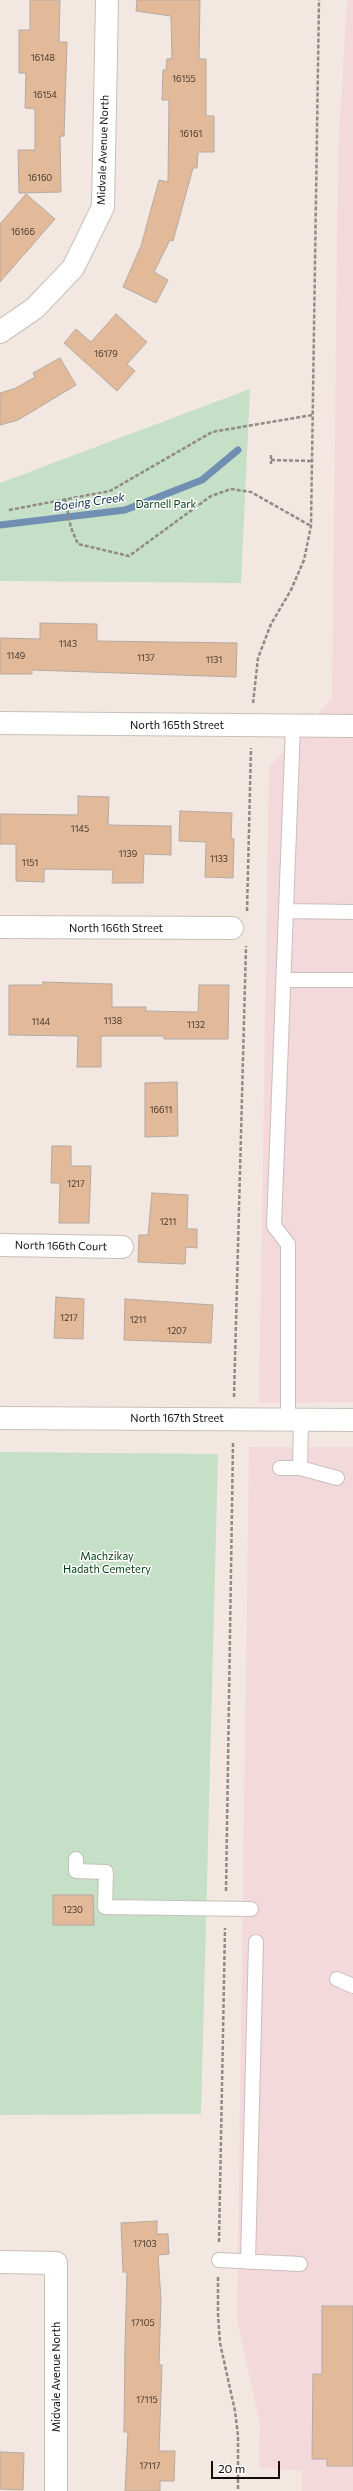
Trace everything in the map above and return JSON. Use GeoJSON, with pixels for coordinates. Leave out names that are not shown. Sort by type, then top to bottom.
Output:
{"type":"FeatureCollection","features":[{"type":"Feature","properties":{"kind":"street","name":"Midvale Avenue North"},"geometry":{"type":"LineString","coordinates":[[0,332],[35,308],[73,268],[103,207],[107,0]]}},
{"type":"Feature","properties":{"kind":"street","name":"North 165th Street"},"geometry":{"type":"LineString","coordinates":[[0,723],[353,726]]}},
{"type":"Feature","properties":{"kind":"street","name":"North 166th Street"},"geometry":{"type":"LineString","coordinates":[[0,927],[241,929]]}},
{"type":"Feature","properties":{"kind":"street","name":"North 166th Court"},"geometry":{"type":"LineString","coordinates":[[0,1245],[122,1247]]}},
{"type":"Feature","properties":{"kind":"street","name":"North 167th Street"},"geometry":{"type":"LineString","coordinates":[[0,1418],[353,1420]]}},
{"type":"Feature","properties":{"kind":"street","name":"Midvale Avenue North"},"geometry":{"type":"LineString","coordinates":[[0,2262],[56,2263],[56,2491]]}},
{"type":"Feature","properties":{"kind":"lane"},"geometry":{"type":"LineString","coordinates":[[293,726],[274,1226],[288,1244],[295,1419],[300,1468]]}},
{"type":"Feature","properties":{"kind":"lane"},"geometry":{"type":"LineString","coordinates":[[287,911],[353,912]]}},
{"type":"Feature","properties":{"kind":"lane"},"geometry":{"type":"LineString","coordinates":[[284,980],[353,980]]}},
{"type":"Feature","properties":{"kind":"lane"},"geometry":{"type":"LineString","coordinates":[[280,1468],[300,1468],[337,1478]]}},
{"type":"Feature","properties":{"kind":"lane"},"geometry":{"type":"LineString","coordinates":[[76,1859],[76,1871],[106,1872],[105,1908],[251,1909]]}},
{"type":"Feature","properties":{"kind":"lane"},"geometry":{"type":"LineString","coordinates":[[248,2262],[256,1942]]}},
{"type":"Feature","properties":{"kind":"lane"},"geometry":{"type":"LineString","coordinates":[[337,1979],[353,1986]]}},
{"type":"Feature","properties":{"kind":"lane"},"geometry":{"type":"LineString","coordinates":[[219,2260],[300,2264]]}},
{"type":"Feature","properties":{"kind":"path"},"geometry":{"type":"LineString","coordinates":[[253,709],[258,658],[271,624],[291,590],[304,560],[311,526],[319,0]]}},
{"type":"Feature","properties":{"kind":"path"},"geometry":{"type":"LineString","coordinates":[[9,510],[110,491],[212,432],[312,416]]}},
{"type":"Feature","properties":{"kind":"path"},"geometry":{"type":"LineString","coordinates":[[271,455],[271,464]]}},
{"type":"Feature","properties":{"kind":"path"},"geometry":{"type":"LineString","coordinates":[[271,460],[311,461]]}},
{"type":"Feature","properties":{"kind":"path"},"geometry":{"type":"LineString","coordinates":[[65,499],[71,528],[78,544],[129,556],[211,496],[231,489],[251,492],[311,526]]}},
{"type":"Feature","properties":{"kind":"path"},"geometry":{"type":"LineString","coordinates":[[234,1400],[241,929],[251,743]]}},
{"type":"Feature","properties":{"kind":"path"},"geometry":{"type":"LineString","coordinates":[[233,1438],[219,2328],[225,2369],[236,2412],[238,2436],[238,2491]]}},
{"type":"Feature","properties":{"kind":"shaded area"},"geometry":{"type":"Polygon","coordinates":[[[347,0],[353,0],[353,1402],[259,1403],[269,767],[332,698],[338,153],[347,0]]]}},
{"type":"Feature","properties":{"kind":"shaded area"},"geometry":{"type":"Polygon","coordinates":[[[249,1447],[353,1447],[353,2491],[302,2491],[302,2471],[259,2468],[260,2425],[237,2320],[249,1447]]]}},
{"type":"Feature","properties":{"kind":"green space","name":"Darnell Park"},"geometry":{"type":"Polygon","coordinates":[[[250,389],[241,583],[0,581],[0,483],[250,389]]]}},
{"type":"Feature","properties":{"kind":"green space","name":"Machzikay Hadath Cemetery"},"geometry":{"type":"Polygon","coordinates":[[[0,1452],[218,1454],[201,2114],[0,2115],[0,1452]]]}},
{"type":"Feature","properties":{"kind":"building"},"geometry":{"type":"Polygon","coordinates":[[[30,0],[60,0],[59,42],[67,42],[64,136],[60,136],[61,192],[19,193],[18,150],[35,150],[35,109],[25,108],[26,73],[19,73],[19,30],[30,30],[30,0]]]}},
{"type":"Feature","properties":{"kind":"building"},"geometry":{"type":"Polygon","coordinates":[[[137,0],[200,0],[199,59],[206,59],[206,116],[214,116],[214,152],[198,152],[197,168],[193,168],[173,241],[170,240],[154,272],[168,280],[156,303],[123,287],[141,246],[159,180],[168,182],[169,100],[162,100],[163,70],[166,70],[167,59],[172,59],[171,16],[136,11],[137,0]]]}},
{"type":"Feature","properties":{"kind":"building"},"geometry":{"type":"Polygon","coordinates":[[[26,194],[55,219],[0,282],[0,224],[26,194]]]}},
{"type":"Feature","properties":{"kind":"building"},"geometry":{"type":"Polygon","coordinates":[[[116,314],[147,342],[127,364],[135,371],[117,391],[64,343],[76,329],[91,342],[116,314]]]}},
{"type":"Feature","properties":{"kind":"building"},"geometry":{"type":"Polygon","coordinates":[[[60,358],[76,385],[18,420],[0,425],[0,393],[16,388],[35,377],[33,373],[60,358]]]}},
{"type":"Feature","properties":{"kind":"building"},"geometry":{"type":"Polygon","coordinates":[[[40,623],[97,624],[97,641],[237,643],[236,677],[32,670],[32,674],[0,674],[0,638],[40,639],[40,623]]]}},
{"type":"Feature","properties":{"kind":"building"},"geometry":{"type":"Polygon","coordinates":[[[78,796],[109,797],[108,825],[171,826],[171,855],[144,854],[143,883],[112,883],[113,870],[44,869],[44,882],[16,881],[16,844],[0,844],[0,814],[78,815],[78,796]]]}},
{"type":"Feature","properties":{"kind":"building"},"geometry":{"type":"Polygon","coordinates":[[[180,811],[232,813],[231,838],[234,839],[233,878],[205,877],[206,842],[179,841],[180,811]]]}},
{"type":"Feature","properties":{"kind":"building"},"geometry":{"type":"Polygon","coordinates":[[[43,982],[112,984],[112,1007],[146,1007],[146,1011],[198,1012],[199,985],[229,985],[228,1039],[164,1039],[164,1036],[101,1036],[101,1067],[77,1067],[78,1036],[9,1035],[9,985],[43,985],[43,982]]]}},
{"type":"Feature","properties":{"kind":"building"},"geometry":{"type":"Polygon","coordinates":[[[177,1082],[178,1136],[145,1137],[145,1083],[177,1082]]]}},
{"type":"Feature","properties":{"kind":"building"},"geometry":{"type":"Polygon","coordinates":[[[52,1146],[71,1146],[71,1166],[91,1166],[89,1223],[59,1223],[60,1183],[51,1183],[52,1146]]]}},
{"type":"Feature","properties":{"kind":"building"},"geometry":{"type":"Polygon","coordinates":[[[152,1193],[188,1195],[187,1229],[197,1229],[197,1248],[186,1247],[185,1264],[138,1262],[139,1235],[148,1235],[152,1193]]]}},
{"type":"Feature","properties":{"kind":"building"},"geometry":{"type":"Polygon","coordinates":[[[56,1297],[84,1299],[83,1339],[54,1338],[56,1297]]]}},
{"type":"Feature","properties":{"kind":"building"},"geometry":{"type":"Polygon","coordinates":[[[125,1299],[213,1305],[211,1343],[124,1340],[125,1299]]]}},
{"type":"Feature","properties":{"kind":"building"},"geometry":{"type":"Polygon","coordinates":[[[53,1895],[93,1895],[94,1925],[53,1925],[53,1895]]]}},
{"type":"Feature","properties":{"kind":"building"},"geometry":{"type":"Polygon","coordinates":[[[157,2221],[157,2234],[168,2234],[169,2254],[158,2255],[161,2299],[159,2365],[162,2365],[159,2451],[175,2451],[174,2481],[160,2481],[160,2491],[125,2491],[128,2432],[124,2432],[127,2272],[123,2272],[121,2223],[157,2221]]]}},
{"type":"Feature","properties":{"kind":"building"},"geometry":{"type":"Polygon","coordinates":[[[322,2306],[353,2306],[353,2466],[327,2466],[327,2459],[312,2459],[313,2374],[322,2374],[322,2306]]]}},
{"type":"Feature","properties":{"kind":"building"},"geometry":{"type":"Polygon","coordinates":[[[0,2452],[24,2453],[23,2490],[0,2489],[0,2452]]]}},
{"type":"Feature","properties":{"kind":"waterway","name":"Boeing Creek"},"geometry":{"type":"LineString","coordinates":[[0,525],[125,510],[202,480],[238,450]]}}]}
